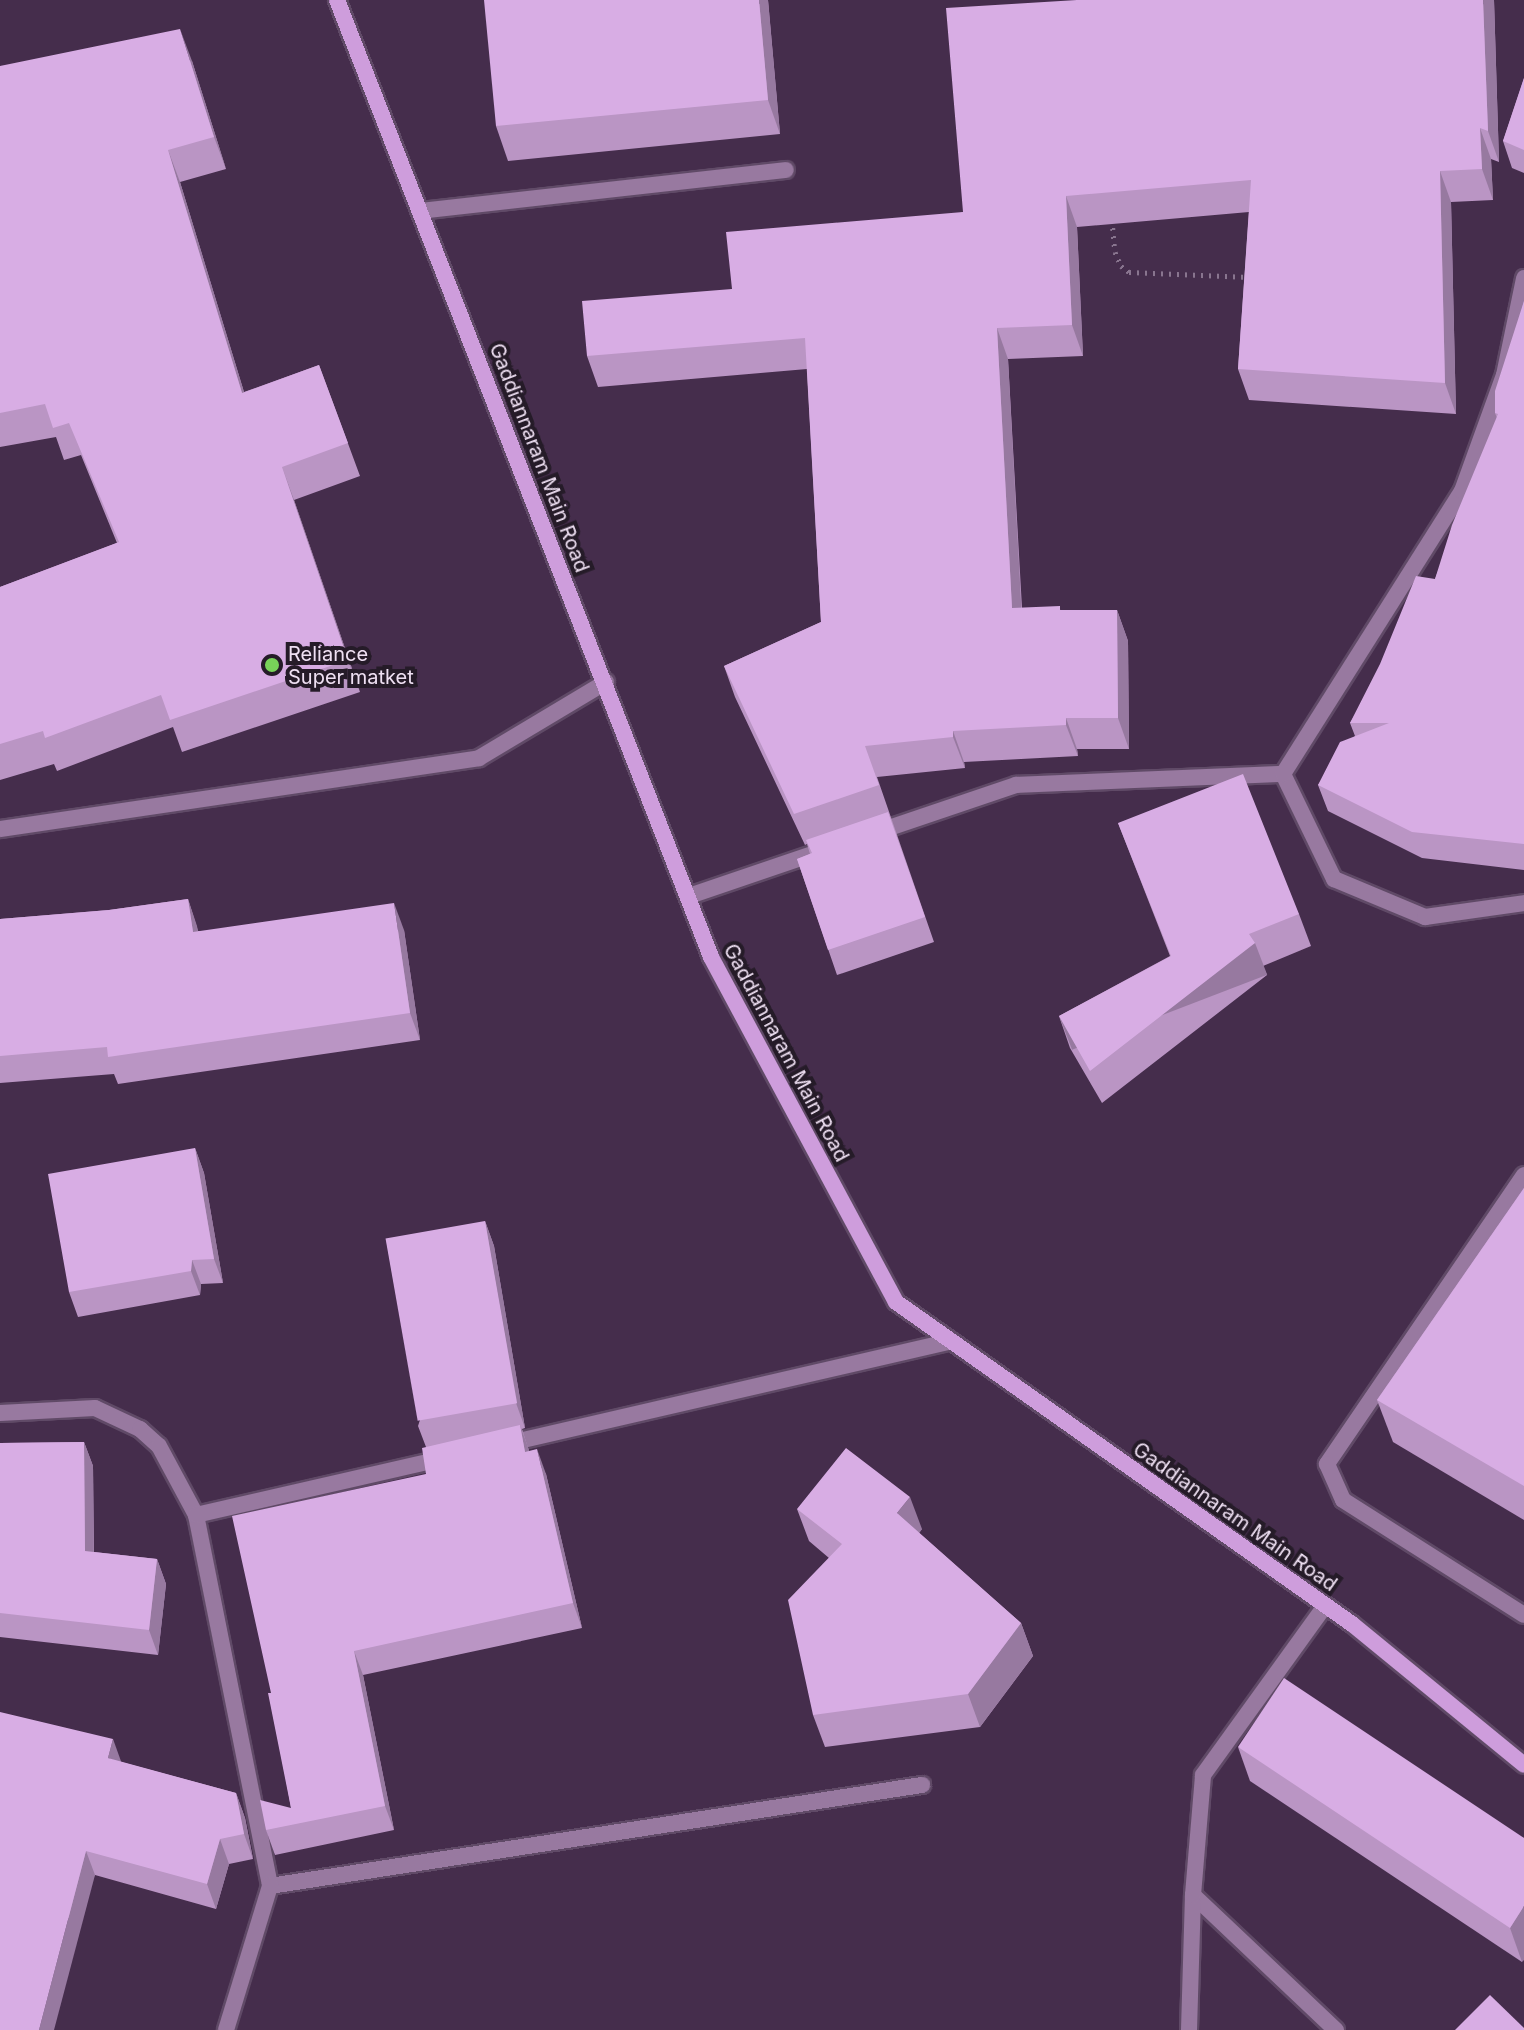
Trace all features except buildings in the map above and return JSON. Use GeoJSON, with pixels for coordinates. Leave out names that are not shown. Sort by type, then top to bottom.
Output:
{"type":"FeatureCollection","features":[{"type":"Feature","properties":{"kind":"main road","name":"Gaddiannaram Main Road"},"geometry":{"type":"LineString","coordinates":[[337,0],[711,957],[896,1302],[1325,1606],[1523,1763]]}},
{"type":"Feature","properties":{"kind":"street"},"geometry":{"type":"LineString","coordinates":[[420,211],[786,170]]}},
{"type":"Feature","properties":{"kind":"street"},"geometry":{"type":"LineString","coordinates":[[1283,774],[1462,491],[1504,375],[1524,278]]}},
{"type":"Feature","properties":{"kind":"street"},"geometry":{"type":"LineString","coordinates":[[0,829],[479,758],[606,682]]}},
{"type":"Feature","properties":{"kind":"street"},"geometry":{"type":"LineString","coordinates":[[689,896],[1016,785],[1283,774]]}},
{"type":"Feature","properties":{"kind":"street"},"geometry":{"type":"LineString","coordinates":[[1283,774],[1334,879],[1425,917],[1524,903]]}},
{"type":"Feature","properties":{"kind":"street"},"geometry":{"type":"LineString","coordinates":[[1524,1175],[1327,1464],[1343,1500],[1524,1615]]}},
{"type":"Feature","properties":{"kind":"street"},"geometry":{"type":"LineString","coordinates":[[488,1448],[951,1341]]}},
{"type":"Feature","properties":{"kind":"street"},"geometry":{"type":"LineString","coordinates":[[0,1413],[95,1408],[140,1429],[159,1446],[196,1515],[270,1886],[226,2030]]}},
{"type":"Feature","properties":{"kind":"street"},"geometry":{"type":"LineString","coordinates":[[196,1515],[457,1455]]}},
{"type":"Feature","properties":{"kind":"street"},"geometry":{"type":"LineString","coordinates":[[1189,2030],[1193,1895],[1203,1775],[1325,1606]]}},
{"type":"Feature","properties":{"kind":"street"},"geometry":{"type":"LineString","coordinates":[[270,1886],[922,1785]]}},
{"type":"Feature","properties":{"kind":"street"},"geometry":{"type":"LineString","coordinates":[[1193,1895],[1336,2030]]}},
{"type":"Feature","properties":{"kind":"path"},"geometry":{"type":"LineString","coordinates":[[1110,205],[1115,252],[1121,266],[1129,272],[1261,278]]}},
{"type":"Feature","properties":{"kind":"place","name":"Reliance Super matket"},"geometry":{"type":"Point","coordinates":[272,665]}}]}
